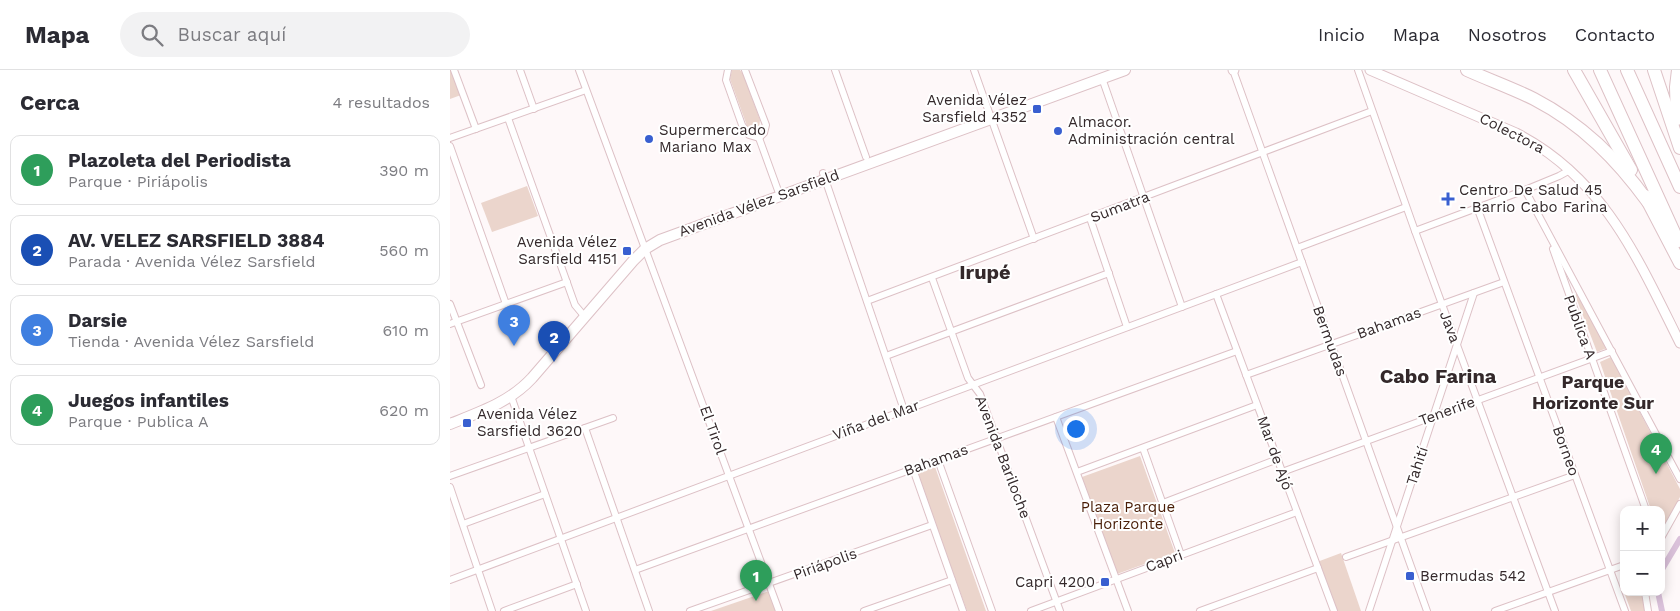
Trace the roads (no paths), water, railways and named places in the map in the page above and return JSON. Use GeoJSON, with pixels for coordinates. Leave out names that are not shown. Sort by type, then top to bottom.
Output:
{"type":"FeatureCollection","features":[{"type":"Feature","properties":{"kind":"highway"},"geometry":{"type":"LineString","coordinates":[[1467,70],[1536,100],[1571,121],[1613,158],[1648,202]]}},
{"type":"Feature","properties":{"kind":"highway"},"geometry":{"type":"LineString","coordinates":[[1574,70],[1680,263]]}},
{"type":"Feature","properties":{"kind":"highway"},"geometry":{"type":"LineString","coordinates":[[1600,70],[1680,246]]}},
{"type":"Feature","properties":{"kind":"highway"},"geometry":{"type":"LineString","coordinates":[[1627,70],[1680,187]]}},
{"type":"Feature","properties":{"kind":"highway"},"geometry":{"type":"LineString","coordinates":[[1654,70],[1680,147]]}},
{"type":"Feature","properties":{"kind":"highway"},"geometry":{"type":"LineString","coordinates":[[1678,70],[1676,104],[1680,147]]}},
{"type":"Feature","properties":{"kind":"main road","name":"Avenida Vélez Sarsfield"},"geometry":{"type":"LineString","coordinates":[[450,424],[490,408],[526,385],[630,256],[666,231],[778,193],[1104,74],[1124,70]]}},
{"type":"Feature","properties":{"kind":"main road","name":"Colectora"},"geometry":{"type":"LineString","coordinates":[[1370,70],[1516,133],[1537,144],[1570,170],[1608,211],[1624,234],[1680,342]]}},
{"type":"Feature","properties":{"kind":"main road","name":"Avenida Vélez Sarsfield"},"geometry":{"type":"LineString","coordinates":[[825,176],[866,157],[991,115]]}},
{"type":"Feature","properties":{"kind":"main road","name":"Avenida Vélez Sarsfield"},"geometry":{"type":"LineString","coordinates":[[450,417],[494,399],[515,386],[582,315]]}},
{"type":"Feature","properties":{"kind":"street"},"geometry":{"type":"LineString","coordinates":[[454,70],[476,129]]}},
{"type":"Feature","properties":{"kind":"street"},"geometry":{"type":"LineString","coordinates":[[520,70],[534,108]]}},
{"type":"Feature","properties":{"kind":"street","name":"El Tirol"},"geometry":{"type":"LineString","coordinates":[[579,70],[779,611]]}},
{"type":"Feature","properties":{"kind":"street"},"geometry":{"type":"LineString","coordinates":[[728,70],[726,80],[742,125],[749,135],[760,138]]}},
{"type":"Feature","properties":{"kind":"street"},"geometry":{"type":"LineString","coordinates":[[745,70],[766,125],[764,133],[760,138]]}},
{"type":"Feature","properties":{"kind":"street"},"geometry":{"type":"LineString","coordinates":[[835,70],[866,157]]}},
{"type":"Feature","properties":{"kind":"street"},"geometry":{"type":"LineString","coordinates":[[974,70],[1034,239]]}},
{"type":"Feature","properties":{"kind":"street","name":"Bermudas"},"geometry":{"type":"LineString","coordinates":[[1233,70],[1427,611]]}},
{"type":"Feature","properties":{"kind":"street","name":"Java"},"geometry":{"type":"LineString","coordinates":[[1358,70],[1406,207],[1555,611]]}},
{"type":"Feature","properties":{"kind":"street"},"geometry":{"type":"LineString","coordinates":[[1104,74],[1182,307]]}},
{"type":"Feature","properties":{"kind":"street"},"geometry":{"type":"LineString","coordinates":[[450,138],[586,90]]}},
{"type":"Feature","properties":{"kind":"street","name":"Sumatra"},"geometry":{"type":"LineString","coordinates":[[867,301],[1372,112]]}},
{"type":"Feature","properties":{"kind":"street"},"geometry":{"type":"LineString","coordinates":[[508,118],[575,305],[582,315]]}},
{"type":"Feature","properties":{"kind":"street"},"geometry":{"type":"LineString","coordinates":[[760,138],[778,193]]}},
{"type":"Feature","properties":{"kind":"street"},"geometry":{"type":"LineString","coordinates":[[450,146],[506,304]]}},
{"type":"Feature","properties":{"kind":"street"},"geometry":{"type":"LineString","coordinates":[[1415,231],[1524,190],[1570,170]]}},
{"type":"Feature","properties":{"kind":"street"},"geometry":{"type":"LineString","coordinates":[[825,176],[904,410]]}},
{"type":"Feature","properties":{"kind":"street","name":"Publica A"},"geometry":{"type":"LineString","coordinates":[[1524,190],[1680,479]]}},
{"type":"Feature","properties":{"kind":"street"},"geometry":{"type":"LineString","coordinates":[[1297,248],[1406,207]]}},
{"type":"Feature","properties":{"kind":"street","name":"Borneo"},"geometry":{"type":"LineString","coordinates":[[1477,207],[1625,611]]}},
{"type":"Feature","properties":{"kind":"street"},"geometry":{"type":"LineString","coordinates":[[1090,218],[1127,327]]}},
{"type":"Feature","properties":{"kind":"street","name":"Publica A"},"geometry":{"type":"LineString","coordinates":[[1545,229],[1645,506]]}},
{"type":"Feature","properties":{"kind":"street","name":"Viña del Mar"},"geometry":{"type":"LineString","coordinates":[[450,580],[1302,262]]}},
{"type":"Feature","properties":{"kind":"street"},"geometry":{"type":"LineString","coordinates":[[886,356],[1109,273]]}},
{"type":"Feature","properties":{"kind":"street","name":"Avenida Bariloche"},"geometry":{"type":"LineString","coordinates":[[932,278],[968,378],[980,394],[1060,611]]}},
{"type":"Feature","properties":{"kind":"street"},"geometry":{"type":"LineString","coordinates":[[453,323],[567,282]]}},
{"type":"Feature","properties":{"kind":"street","name":"Bahamas"},"geometry":{"type":"LineString","coordinates":[[1246,375],[1504,282]]}},
{"type":"Feature","properties":{"kind":"street"},"geometry":{"type":"LineString","coordinates":[[1567,289],[1577,286]]}},
{"type":"Feature","properties":{"kind":"street","name":"Tahití"},"geometry":{"type":"LineString","coordinates":[[1369,611],[1398,528],[1474,293]]}},
{"type":"Feature","properties":{"kind":"street","name":"Mar de Ajó"},"geometry":{"type":"LineString","coordinates":[[1216,294],[1334,611]]}},
{"type":"Feature","properties":{"kind":"street"},"geometry":{"type":"LineString","coordinates":[[450,304],[453,323],[481,384]]}},
{"type":"Feature","properties":{"kind":"street","name":"Tenerife"},"geometry":{"type":"LineString","coordinates":[[1282,472],[1612,350]]}},
{"type":"Feature","properties":{"kind":"street","name":"Bahamas"},"geometry":{"type":"LineString","coordinates":[[635,570],[1237,351]]}},
{"type":"Feature","properties":{"kind":"street"},"geometry":{"type":"LineString","coordinates":[[511,396],[586,611]]}},
{"type":"Feature","properties":{"kind":"street"},"geometry":{"type":"LineString","coordinates":[[1077,472],[1257,405]]}},
{"type":"Feature","properties":{"kind":"street"},"geometry":{"type":"LineString","coordinates":[[1056,416],[1128,611]]}},
{"type":"Feature","properties":{"kind":"street"},"geometry":{"type":"LineString","coordinates":[[450,476],[613,418]]}},
{"type":"Feature","properties":{"kind":"street"},"geometry":{"type":"LineString","coordinates":[[584,428],[650,611]]}},
{"type":"Feature","properties":{"kind":"street"},"geometry":{"type":"LineString","coordinates":[[1142,448],[1181,555]]}},
{"type":"Feature","properties":{"kind":"street"},"geometry":{"type":"LineString","coordinates":[[1163,503],[1278,459]]}},
{"type":"Feature","properties":{"kind":"street"},"geometry":{"type":"LineString","coordinates":[[938,460],[992,611]]}},
{"type":"Feature","properties":{"kind":"street"},"geometry":{"type":"LineString","coordinates":[[913,469],[963,611]]}},
{"type":"Feature","properties":{"kind":"street"},"geometry":{"type":"LineString","coordinates":[[1346,557],[1575,475]]}},
{"type":"Feature","properties":{"kind":"street"},"geometry":{"type":"LineString","coordinates":[[450,487],[492,611]]}},
{"type":"Feature","properties":{"kind":"street"},"geometry":{"type":"LineString","coordinates":[[463,524],[546,494]]}},
{"type":"Feature","properties":{"kind":"street"},"geometry":{"type":"LineString","coordinates":[[1665,531],[1680,504]]}},
{"type":"Feature","properties":{"kind":"street","name":"Capri"},"geometry":{"type":"LineString","coordinates":[[1031,611],[1297,512]]}},
{"type":"Feature","properties":{"kind":"street","name":"Piriápolis"},"geometry":{"type":"LineString","coordinates":[[690,611],[932,525]]}},
{"type":"Feature","properties":{"kind":"street"},"geometry":{"type":"LineString","coordinates":[[1495,611],[1620,566]]}},
{"type":"Feature","properties":{"kind":"street"},"geometry":{"type":"LineString","coordinates":[[1200,611],[1318,568]]}},
{"type":"Feature","properties":{"kind":"street"},"geometry":{"type":"LineString","coordinates":[[864,611],[952,580]]}},
{"type":"Feature","properties":{"kind":"street"},"geometry":{"type":"LineString","coordinates":[[504,611],[577,584]]}},
{"type":"Feature","properties":{"kind":"street"},"geometry":{"type":"LineString","coordinates":[[1646,596],[1648,611]]}},
{"type":"Feature","properties":{"kind":"waterway"},"geometry":{"type":"LineString","coordinates":[[1665,564],[1680,539]]}},
{"type":"Feature","properties":{"kind":"waterway"},"geometry":{"type":"LineString","coordinates":[[1659,596],[1662,611]]}},
{"type":"Feature","properties":{"kind":"place","name":"Avenida Vélez Sarsfield 4352"},"geometry":{"type":"Point","coordinates":[1037,109]}},
{"type":"Feature","properties":{"kind":"place","name":"Almacor. Administración central"},"geometry":{"type":"Point","coordinates":[1058,131]}},
{"type":"Feature","properties":{"kind":"place","name":"Supermercado Mariano Max"},"geometry":{"type":"Point","coordinates":[649,139]}},
{"type":"Feature","properties":{"kind":"place","name":"Centro De Salud 45 - Barrio Cabo Farina"},"geometry":{"type":"Point","coordinates":[1448,199]}},
{"type":"Feature","properties":{"kind":"place","name":"Avenida Vélez Sarsfield 4151"},"geometry":{"type":"Point","coordinates":[627,251]}},
{"type":"Feature","properties":{"kind":"place","name":"Darsie"},"geometry":{"type":"Point","coordinates":[514,346]}},
{"type":"Feature","properties":{"kind":"place","name":"AV. VELEZ SARSFIELD 3884"},"geometry":{"type":"Point","coordinates":[554,362]}},
{"type":"Feature","properties":{"kind":"place","name":"Avenida Vélez Sarsfield 3620"},"geometry":{"type":"Point","coordinates":[467,423]}},
{"type":"Feature","properties":{"kind":"place","name":"Juegos infantiles"},"geometry":{"type":"Point","coordinates":[1656,474]}},
{"type":"Feature","properties":{"kind":"place","name":"Bermudas 542"},"geometry":{"type":"Point","coordinates":[1410,576]}},
{"type":"Feature","properties":{"kind":"place","name":"Capri 4200"},"geometry":{"type":"Point","coordinates":[1105,582]}},
{"type":"Feature","properties":{"kind":"place","name":"Plazoleta del Periodista"},"geometry":{"type":"Point","coordinates":[756,601]}},
{"type":"Feature","properties":{"kind":"district","name":"Irupé"},"geometry":{"type":"Point","coordinates":[985,272]}},
{"type":"Feature","properties":{"kind":"district","name":"Cabo Farina"},"geometry":{"type":"Point","coordinates":[1438,376]}},
{"type":"Feature","properties":{"kind":"district","name":"Parque Horizonte Sur"},"geometry":{"type":"Point","coordinates":[1593,391]}},
{"type":"Feature","properties":{"kind":"park label","name":"Plaza Parque Horizonte"},"geometry":{"type":"Point","coordinates":[1128,516]}}]}
